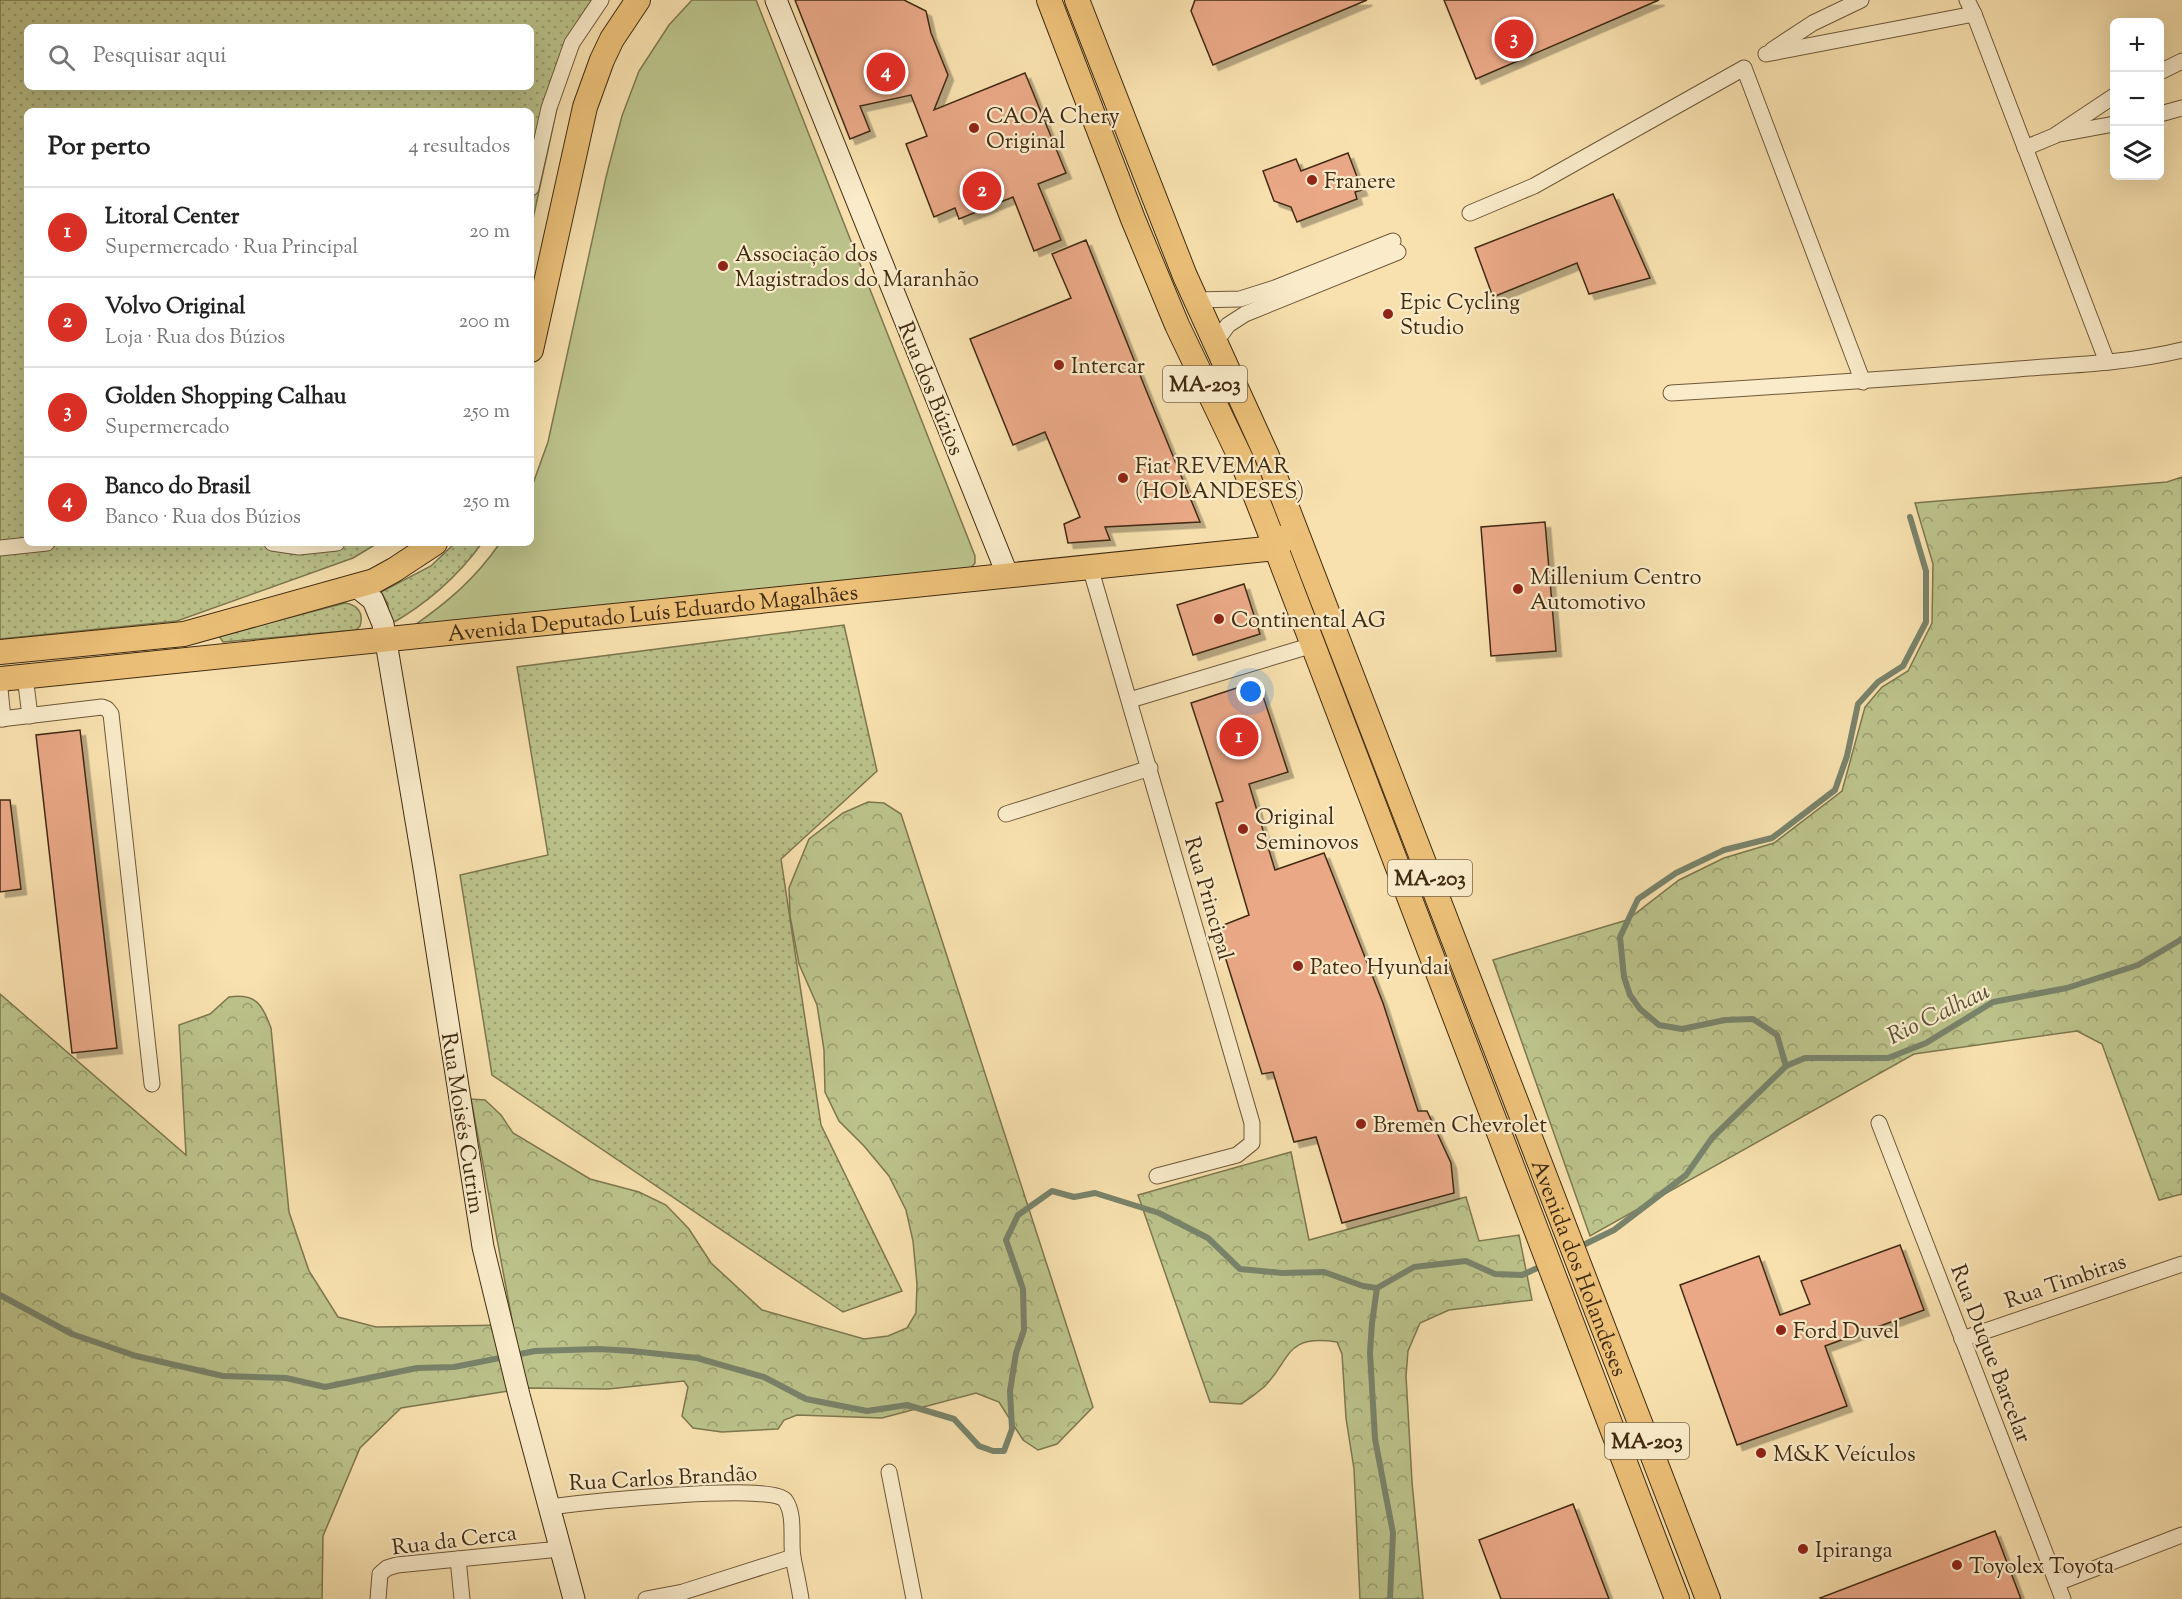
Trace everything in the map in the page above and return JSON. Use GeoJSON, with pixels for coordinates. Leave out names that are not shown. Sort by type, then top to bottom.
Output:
{"type":"FeatureCollection","features":[{"type":"Feature","properties":{"kind":"main road"},"geometry":{"type":"LineString","coordinates":[[534,336],[585,107],[612,39],[638,0]]}},
{"type":"Feature","properties":{"kind":"main road","name":"Avenida dos Holandeses"},"geometry":{"type":"LineString","coordinates":[[1049,0],[1133,219],[1177,325],[1242,461],[1677,1599]]}},
{"type":"Feature","properties":{"kind":"main road","name":"Avenida dos Holandeses"},"geometry":{"type":"LineString","coordinates":[[1077,0],[1134,151],[1195,300],[1267,456],[1708,1599]]}},
{"type":"Feature","properties":{"kind":"main road"},"geometry":{"type":"LineString","coordinates":[[1276,548],[1295,528]]}},
{"type":"Feature","properties":{"kind":"main road"},"geometry":{"type":"LineString","coordinates":[[0,652],[184,634],[357,586],[394,570],[430,546]]}},
{"type":"Feature","properties":{"kind":"main road","name":"Avenida Deputado Luís Eduardo Magalhães"},"geometry":{"type":"LineString","coordinates":[[0,679],[1276,548]]}},
{"type":"Feature","properties":{"kind":"street"},"geometry":{"type":"LineString","coordinates":[[534,175],[549,108],[572,43],[601,0]]}},
{"type":"Feature","properties":{"kind":"street","name":"Rua dos Búzios"},"geometry":{"type":"LineString","coordinates":[[776,0],[1008,576]]}},
{"type":"Feature","properties":{"kind":"street"},"geometry":{"type":"LineString","coordinates":[[1861,0],[1813,23],[1766,54],[1970,7],[2107,362]]}},
{"type":"Feature","properties":{"kind":"street"},"geometry":{"type":"LineString","coordinates":[[2164,70],[2182,62]]}},
{"type":"Feature","properties":{"kind":"street"},"geometry":{"type":"LineString","coordinates":[[1470,213],[1534,186],[1744,68],[1863,382]]}},
{"type":"Feature","properties":{"kind":"street"},"geometry":{"type":"LineString","coordinates":[[2025,148],[2054,136],[2110,99]]}},
{"type":"Feature","properties":{"kind":"street"},"geometry":{"type":"LineString","coordinates":[[2164,113],[2182,108]]}},
{"type":"Feature","properties":{"kind":"street"},"geometry":{"type":"LineString","coordinates":[[2054,136],[2110,125]]}},
{"type":"Feature","properties":{"kind":"street"},"geometry":{"type":"LineString","coordinates":[[1195,300],[1240,299],[1396,247],[1245,314],[1228,325],[1215,343]]}},
{"type":"Feature","properties":{"kind":"street"},"geometry":{"type":"LineString","coordinates":[[1671,393],[1863,382],[2107,362],[2163,355],[2182,350]]}},
{"type":"Feature","properties":{"kind":"street"},"geometry":{"type":"LineString","coordinates":[[0,548],[24,545]]}},
{"type":"Feature","properties":{"kind":"street"},"geometry":{"type":"LineString","coordinates":[[292,546],[308,546]]}},
{"type":"Feature","properties":{"kind":"street","name":"Rua Principal"},"geometry":{"type":"LineString","coordinates":[[1090,567],[1131,700],[1252,1123],[1252,1143],[1238,1155],[1157,1176]]}},
{"type":"Feature","properties":{"kind":"street","name":"Rua Moisés Cutrim"},"geometry":{"type":"LineString","coordinates":[[357,586],[373,600],[383,624],[424,868],[479,1225],[498,1313],[574,1599]]}},
{"type":"Feature","properties":{"kind":"street"},"geometry":{"type":"LineString","coordinates":[[1131,700],[1313,645]]}},
{"type":"Feature","properties":{"kind":"street"},"geometry":{"type":"LineString","coordinates":[[25,676],[30,716]]}},
{"type":"Feature","properties":{"kind":"street"},"geometry":{"type":"LineString","coordinates":[[0,689],[2,719],[102,707],[111,714],[152,1084]]}},
{"type":"Feature","properties":{"kind":"street"},"geometry":{"type":"LineString","coordinates":[[1006,814],[1150,768]]}},
{"type":"Feature","properties":{"kind":"street","name":"Rua Duque Barcelar"},"geometry":{"type":"LineString","coordinates":[[1879,1123],[2063,1599]]}},
{"type":"Feature","properties":{"kind":"street","name":"Rua Timbiras"},"geometry":{"type":"LineString","coordinates":[[1962,1339],[2182,1264]]}},
{"type":"Feature","properties":{"kind":"street"},"geometry":{"type":"LineString","coordinates":[[889,1472],[914,1599]]}},
{"type":"Feature","properties":{"kind":"street","name":"Rua Carlos Brandão"},"geometry":{"type":"LineString","coordinates":[[549,1507],[664,1495],[774,1494],[787,1502],[790,1513],[793,1557],[801,1599]]}},
{"type":"Feature","properties":{"kind":"street"},"geometry":{"type":"LineString","coordinates":[[2056,1583],[2182,1535]]}},
{"type":"Feature","properties":{"kind":"street","name":"Rua da Cerca"},"geometry":{"type":"LineString","coordinates":[[378,1599],[380,1574],[387,1568],[397,1565],[560,1549]]}},
{"type":"Feature","properties":{"kind":"street"},"geometry":{"type":"LineString","coordinates":[[646,1599],[684,1595],[793,1557]]}},
{"type":"Feature","properties":{"kind":"street"},"geometry":{"type":"LineString","coordinates":[[458,1560],[462,1599]]}},
{"type":"Feature","properties":{"kind":"green space"},"geometry":{"type":"Polygon","coordinates":[[[0,0],[607,0],[577,42],[562,85],[534,214],[534,108],[24,108],[24,546],[373,546],[353,558],[177,621],[0,639],[0,0]]]}},
{"type":"Feature","properties":{"kind":"green space","name":"Associação dos Magistrados do Maranhão"},"geometry":{"type":"Polygon","coordinates":[[[692,0],[756,0],[975,556],[975,563],[969,570],[412,627],[460,589],[481,568],[498,546],[534,546],[534,481],[548,442],[606,177],[622,116],[639,71],[669,25],[692,0]]]}},
{"type":"Feature","properties":{"kind":"green space"},"geometry":{"type":"Polygon","coordinates":[[[2182,477],[2182,1194],[2159,1200],[2102,1044],[2077,1031],[1914,1054],[1590,1236],[1493,960],[1627,920],[1679,880],[1724,858],[1774,843],[1842,791],[1865,707],[1882,687],[1908,671],[1932,623],[1933,564],[1915,503],[2167,482],[2182,477]]]}},
{"type":"Feature","properties":{"kind":"green space"},"geometry":{"type":"Polygon","coordinates":[[[452,546],[480,546],[440,589],[389,625],[388,604],[381,592],[431,566],[452,546]]]}},
{"type":"Feature","properties":{"kind":"green space"},"geometry":{"type":"Polygon","coordinates":[[[345,603],[359,610],[361,621],[356,630],[223,642],[219,636],[345,603]]]}},
{"type":"Feature","properties":{"kind":"green space"},"geometry":{"type":"Polygon","coordinates":[[[844,625],[877,771],[781,859],[821,1125],[902,1291],[843,1312],[492,1075],[460,875],[548,855],[517,667],[844,625]]]}},
{"type":"Feature","properties":{"kind":"green space"},"geometry":{"type":"Polygon","coordinates":[[[868,802],[884,803],[901,814],[1093,1407],[1057,1444],[1038,1450],[1023,1440],[999,1402],[976,1393],[882,1418],[797,1415],[784,1420],[778,1429],[722,1432],[693,1428],[682,1416],[688,1387],[684,1381],[608,1389],[528,1388],[401,1408],[360,1448],[323,1536],[322,1599],[0,1599],[0,994],[186,1155],[179,1025],[210,1014],[229,997],[246,997],[257,1002],[265,1013],[271,1028],[289,1212],[309,1271],[338,1317],[376,1327],[513,1325],[471,1099],[485,1100],[501,1115],[513,1133],[590,1179],[639,1192],[666,1205],[689,1229],[711,1263],[762,1310],[864,1339],[888,1336],[907,1328],[916,1313],[917,1284],[913,1241],[906,1210],[889,1176],[839,1121],[825,1092],[824,1050],[817,1005],[799,964],[790,916],[789,888],[809,839],[843,813],[868,802]]]}},
{"type":"Feature","properties":{"kind":"green space"},"geometry":{"type":"Polygon","coordinates":[[[1291,1152],[1309,1240],[1466,1197],[1479,1241],[1519,1235],[1532,1300],[1449,1310],[1420,1323],[1408,1351],[1406,1376],[1412,1482],[1423,1599],[1360,1599],[1354,1469],[1346,1418],[1342,1354],[1337,1342],[1320,1340],[1298,1345],[1264,1387],[1241,1404],[1210,1402],[1138,1195],[1291,1152]]]}},
{"type":"Feature","properties":{"kind":"building"},"geometry":{"type":"Polygon","coordinates":[[[795,0],[904,0],[926,11],[931,33],[948,75],[934,110],[1025,73],[1066,173],[1038,184],[1061,240],[1034,251],[1013,197],[959,219],[955,208],[934,217],[906,144],[927,136],[911,95],[860,106],[870,131],[850,139],[795,0]]]}},
{"type":"Feature","properties":{"kind":"building"},"geometry":{"type":"Polygon","coordinates":[[[1195,0],[1367,0],[1213,65],[1191,11],[1195,0]]]}},
{"type":"Feature","properties":{"kind":"building"},"geometry":{"type":"Polygon","coordinates":[[[1444,0],[1659,0],[1476,79],[1444,0]]]}},
{"type":"Feature","properties":{"kind":"building","name":"Franere"},"geometry":{"type":"Polygon","coordinates":[[[1348,153],[1362,190],[1355,192],[1357,199],[1297,222],[1291,207],[1274,201],[1263,171],[1296,159],[1301,171],[1348,153]]]}},
{"type":"Feature","properties":{"kind":"building"},"geometry":{"type":"Polygon","coordinates":[[[1613,194],[1650,278],[1589,294],[1577,263],[1493,297],[1475,248],[1613,194]]]}},
{"type":"Feature","properties":{"kind":"building"},"geometry":{"type":"Polygon","coordinates":[[[1086,240],[1200,522],[1105,527],[1110,540],[1068,543],[1064,524],[1080,517],[1045,432],[1013,445],[970,339],[1071,298],[1052,254],[1086,240]]]}},
{"type":"Feature","properties":{"kind":"building","name":"Millenium Centro Automotivo"},"geometry":{"type":"Polygon","coordinates":[[[1545,522],[1556,651],[1491,656],[1481,527],[1545,522]]]}},
{"type":"Feature","properties":{"kind":"building","name":"Continental AG"},"geometry":{"type":"Polygon","coordinates":[[[1244,584],[1260,634],[1193,655],[1177,605],[1244,584]]]}},
{"type":"Feature","properties":{"kind":"building"},"geometry":{"type":"Polygon","coordinates":[[[1258,681],[1288,772],[1249,784],[1275,870],[1324,853],[1383,1003],[1418,1111],[1427,1111],[1451,1163],[1454,1193],[1342,1223],[1316,1137],[1294,1142],[1273,1072],[1262,1074],[1216,928],[1249,915],[1216,803],[1223,801],[1191,703],[1258,681]]]}},
{"type":"Feature","properties":{"kind":"building"},"geometry":{"type":"Polygon","coordinates":[[[80,730],[117,1048],[72,1053],[36,735],[80,730]]]}},
{"type":"Feature","properties":{"kind":"building"},"geometry":{"type":"Polygon","coordinates":[[[0,800],[10,800],[21,889],[0,892],[0,800]]]}},
{"type":"Feature","properties":{"kind":"building","name":"Ford Duvel"},"geometry":{"type":"Polygon","coordinates":[[[1900,1245],[1924,1310],[1825,1346],[1847,1406],[1737,1445],[1680,1285],[1759,1256],[1780,1315],[1810,1304],[1801,1281],[1900,1245]]]}},
{"type":"Feature","properties":{"kind":"building"},"geometry":{"type":"Polygon","coordinates":[[[1573,1504],[1609,1599],[1501,1599],[1479,1540],[1573,1504]]]}},
{"type":"Feature","properties":{"kind":"building","name":"Toyolex Toyota"},"geometry":{"type":"Polygon","coordinates":[[[1995,1531],[2021,1599],[1820,1598],[1995,1531]]]}},
{"type":"Feature","properties":{"kind":"waterway"},"geometry":{"type":"LineString","coordinates":[[1786,1066],[1777,1035],[1753,1019],[1725,1020],[1682,1029],[1659,1025],[1640,1009],[1630,995],[1624,977],[1620,937],[1638,899],[1676,873],[1724,850],[1772,838],[1835,790],[1847,756],[1858,704],[1878,682],[1903,666],[1926,622],[1926,571],[1910,517]]}},
{"type":"Feature","properties":{"kind":"waterway","name":"Rio Calhau"},"geometry":{"type":"LineString","coordinates":[[1577,1248],[1614,1230],[1686,1175],[1712,1138],[1786,1066],[1805,1058],[1888,1058],[1926,1043],[1993,1002],[2067,988],[2138,965],[2182,939]]}},
{"type":"Feature","properties":{"kind":"waterway"},"geometry":{"type":"LineString","coordinates":[[0,1295],[72,1334],[136,1356],[223,1376],[286,1378],[325,1387],[417,1368],[454,1367],[535,1351],[599,1349],[632,1351],[697,1358],[764,1377],[806,1399],[867,1411],[907,1405],[954,1419],[979,1446],[993,1451],[1004,1451],[1012,1429],[1010,1391],[1016,1353],[1024,1330],[1023,1289],[1006,1240],[1018,1215],[1052,1191],[1074,1197],[1095,1193],[1159,1213],[1208,1238],[1240,1269],[1282,1273],[1324,1272],[1363,1286],[1377,1288]]}},
{"type":"Feature","properties":{"kind":"waterway"},"geometry":{"type":"LineString","coordinates":[[1390,1599],[1393,1533],[1375,1439],[1370,1353],[1377,1288],[1414,1267],[1466,1261],[1495,1274],[1522,1275],[1544,1265]]}},
{"type":"Feature","properties":{"kind":"place","name":"Golden Shopping Calhau"},"geometry":{"type":"Point","coordinates":[1514,39]}},
{"type":"Feature","properties":{"kind":"place","name":"Banco do Brasil"},"geometry":{"type":"Point","coordinates":[886,72]}},
{"type":"Feature","properties":{"kind":"place","name":"CAOA Chery Original"},"geometry":{"type":"Point","coordinates":[974,128]}},
{"type":"Feature","properties":{"kind":"place","name":"Franere"},"geometry":{"type":"Point","coordinates":[1312,180]}},
{"type":"Feature","properties":{"kind":"place","name":"Volvo Original"},"geometry":{"type":"Point","coordinates":[982,191]}},
{"type":"Feature","properties":{"kind":"place","name":"Associação dos Magistrados do Maranhão"},"geometry":{"type":"Point","coordinates":[723,266]}},
{"type":"Feature","properties":{"kind":"place","name":"Epic Cycling Studio"},"geometry":{"type":"Point","coordinates":[1388,314]}},
{"type":"Feature","properties":{"kind":"place","name":"Intercar"},"geometry":{"type":"Point","coordinates":[1059,365]}},
{"type":"Feature","properties":{"kind":"place","name":"Fiat REVEMAR (HOLANDESES)"},"geometry":{"type":"Point","coordinates":[1123,478]}},
{"type":"Feature","properties":{"kind":"place","name":"Millenium Centro Automotivo"},"geometry":{"type":"Point","coordinates":[1518,589]}},
{"type":"Feature","properties":{"kind":"place","name":"Continental AG"},"geometry":{"type":"Point","coordinates":[1219,619]}},
{"type":"Feature","properties":{"kind":"place","name":"Litoral Center"},"geometry":{"type":"Point","coordinates":[1239,737]}},
{"type":"Feature","properties":{"kind":"place","name":"Original Seminovos"},"geometry":{"type":"Point","coordinates":[1243,829]}},
{"type":"Feature","properties":{"kind":"place","name":"Pateo Hyundai"},"geometry":{"type":"Point","coordinates":[1298,966]}},
{"type":"Feature","properties":{"kind":"place","name":"Bremen Chevrolet"},"geometry":{"type":"Point","coordinates":[1361,1124]}},
{"type":"Feature","properties":{"kind":"place","name":"Ford Duvel"},"geometry":{"type":"Point","coordinates":[1781,1330]}},
{"type":"Feature","properties":{"kind":"place","name":"M&K Veículos"},"geometry":{"type":"Point","coordinates":[1761,1453]}},
{"type":"Feature","properties":{"kind":"place","name":"Ipiranga"},"geometry":{"type":"Point","coordinates":[1803,1549]}},
{"type":"Feature","properties":{"kind":"place","name":"Toyolex Toyota"},"geometry":{"type":"Point","coordinates":[1957,1565]}}]}
